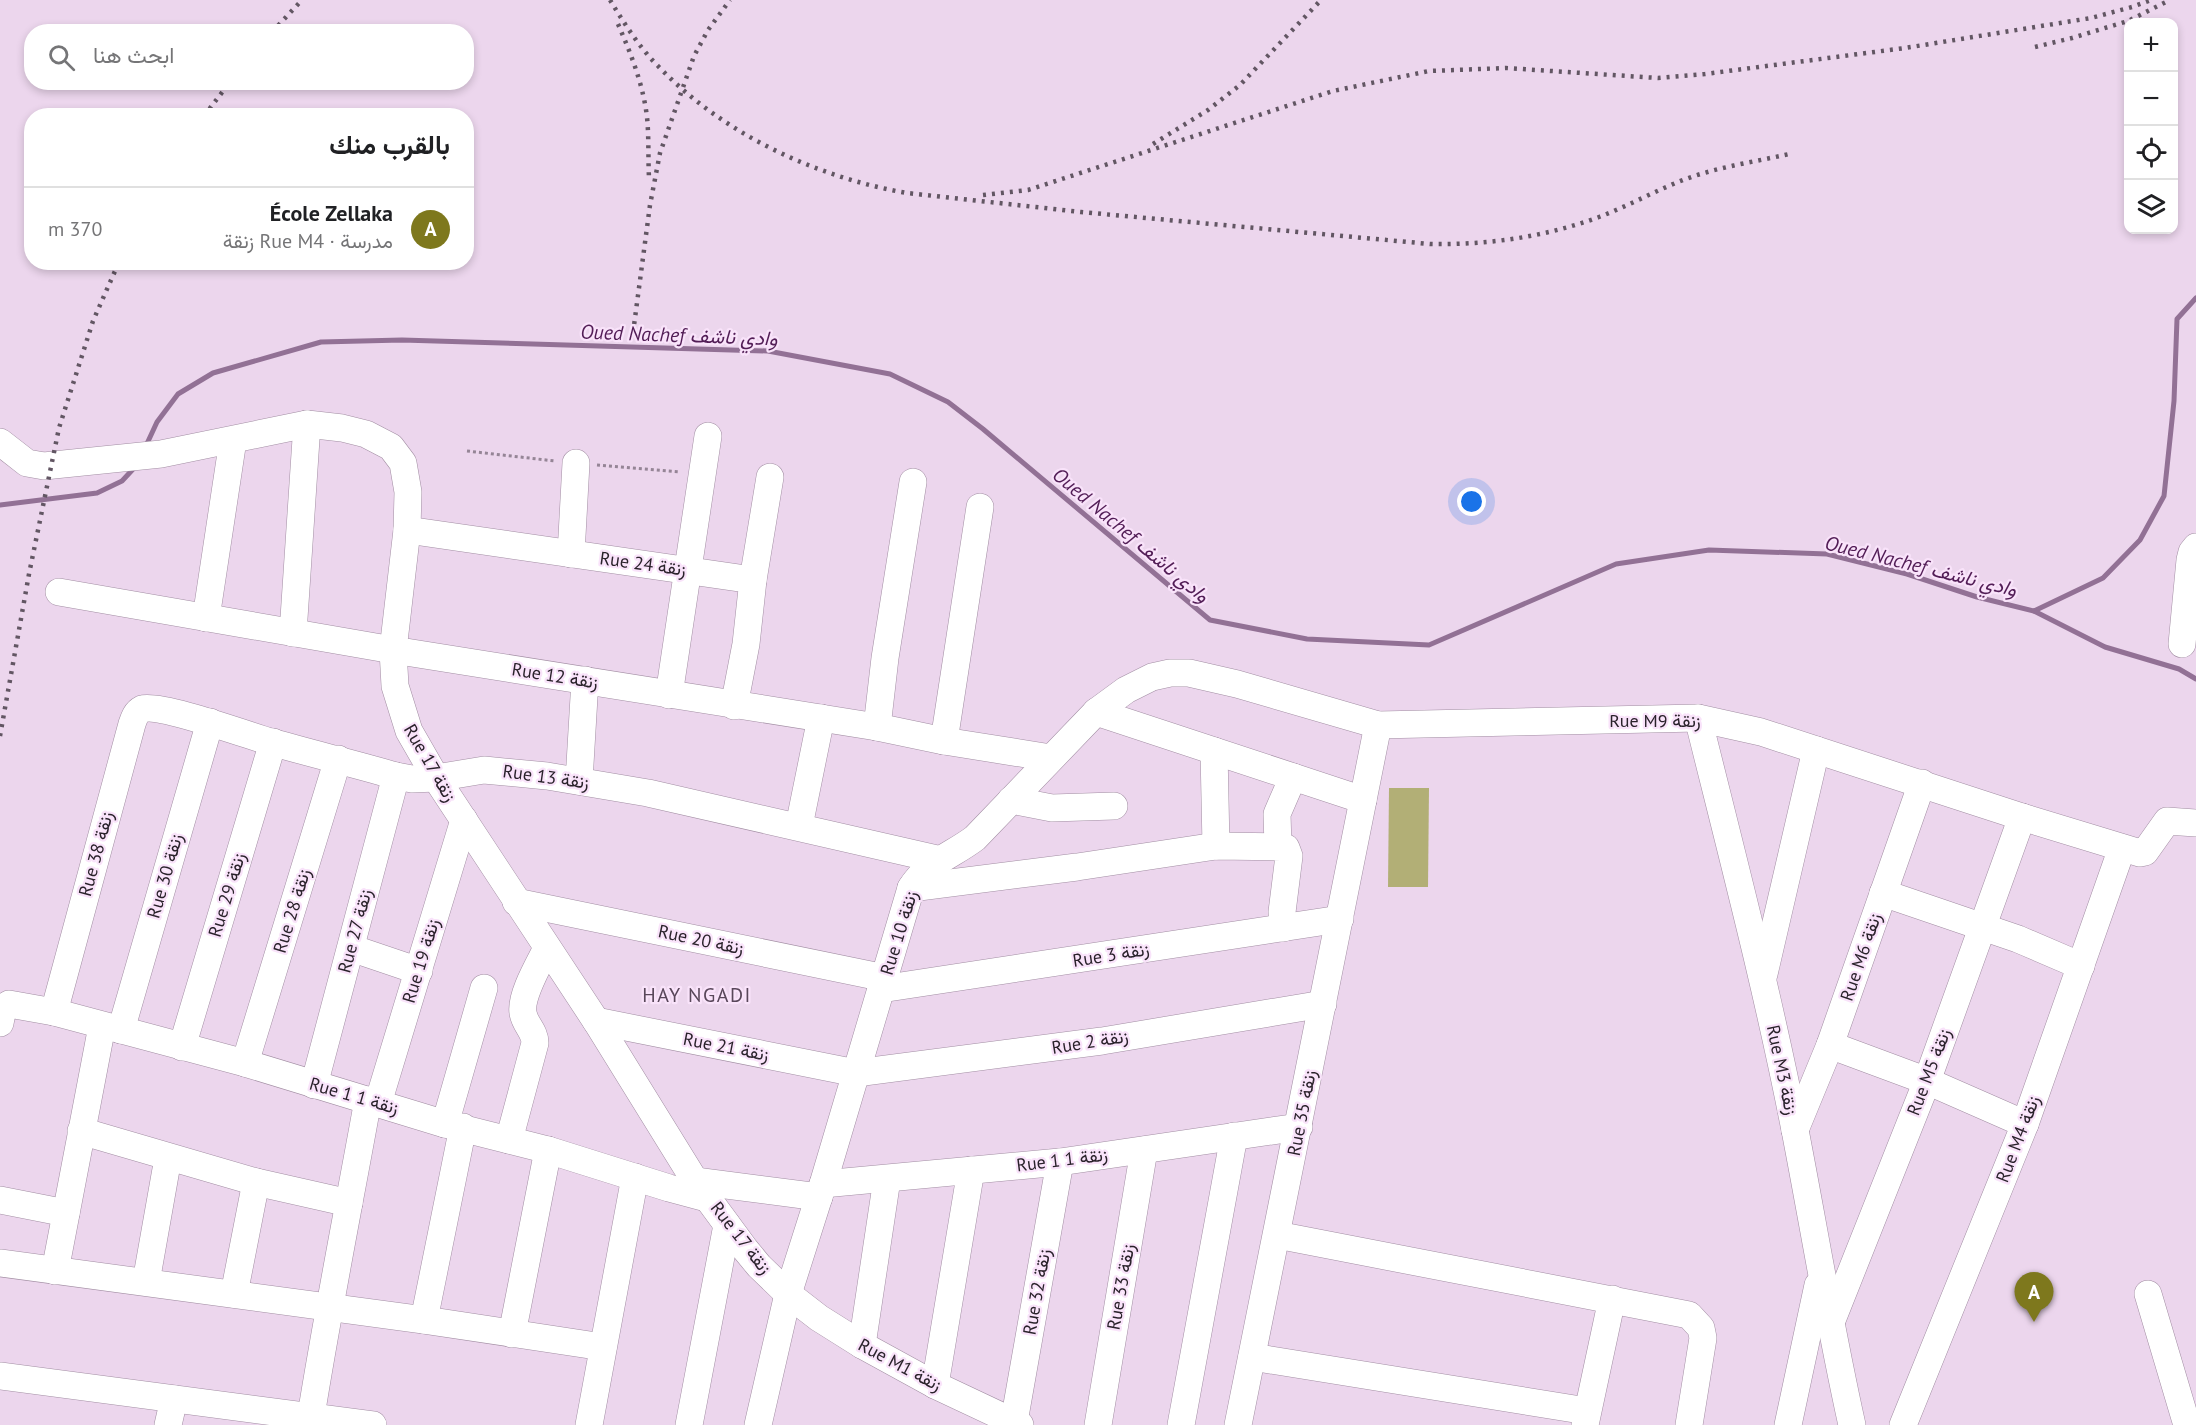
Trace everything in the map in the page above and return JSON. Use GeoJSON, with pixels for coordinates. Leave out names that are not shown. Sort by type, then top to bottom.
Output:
{"type":"FeatureCollection","features":[{"type":"Feature","properties":{"kind":"street","name":"Rue 17 زنقة"},"geometry":{"type":"LineString","coordinates":[[0,442],[27,463],[44,466],[161,454],[307,424],[350,430],[391,447],[403,463],[408,492],[407,530],[393,651],[395,686],[409,731],[436,778],[596,1021],[703,1190],[745,1249],[788,1294]]}},
{"type":"Feature","properties":{"kind":"street"},"geometry":{"type":"LineString","coordinates":[[293,633],[307,424]]}},
{"type":"Feature","properties":{"kind":"street"},"geometry":{"type":"LineString","coordinates":[[669,695],[708,436]]}},
{"type":"Feature","properties":{"kind":"street"},"geometry":{"type":"LineString","coordinates":[[206,618],[233,440]]}},
{"type":"Feature","properties":{"kind":"street"},"geometry":{"type":"LineString","coordinates":[[571,554],[576,463]]}},
{"type":"Feature","properties":{"kind":"street"},"geometry":{"type":"LineString","coordinates":[[734,706],[746,644],[753,580],[770,477]]}},
{"type":"Feature","properties":{"kind":"street"},"geometry":{"type":"LineString","coordinates":[[877,727],[885,658],[913,482]]}},
{"type":"Feature","properties":{"kind":"street"},"geometry":{"type":"LineString","coordinates":[[944,741],[980,507]]}},
{"type":"Feature","properties":{"kind":"street","name":"Rue 24 زنقة"},"geometry":{"type":"LineString","coordinates":[[407,530],[753,580]]}},
{"type":"Feature","properties":{"kind":"street"},"geometry":{"type":"LineString","coordinates":[[2182,644],[2194,549]]}},
{"type":"Feature","properties":{"kind":"street","name":"Rue 12 زنقة"},"geometry":{"type":"LineString","coordinates":[[59,592],[393,651],[877,727],[944,741],[1051,758]]}},
{"type":"Feature","properties":{"kind":"street","name":"Rue M9 زنقة"},"geometry":{"type":"LineString","coordinates":[[1096,712],[1126,690],[1152,676],[1189,673],[1237,684],[1378,725],[1698,718],[1761,732],[2122,848],[2145,852],[2167,821],[2196,823]]}},
{"type":"Feature","properties":{"kind":"street"},"geometry":{"type":"LineString","coordinates":[[579,781],[585,680]]}},
{"type":"Feature","properties":{"kind":"street","name":"Rue 13 زنقة"},"geometry":{"type":"LineString","coordinates":[[153,709],[210,722],[396,776],[412,779],[436,778],[484,770],[500,770],[579,781],[648,793],[941,860]]}},
{"type":"Feature","properties":{"kind":"street","name":"Rue 38 زنقة"},"geometry":{"type":"LineString","coordinates":[[54,1012],[132,724],[135,715],[142,710],[153,709]]}},
{"type":"Feature","properties":{"kind":"street"},"geometry":{"type":"LineString","coordinates":[[1096,712],[1363,800]]}},
{"type":"Feature","properties":{"kind":"street","name":"Rue 10 زنقة"},"geometry":{"type":"LineString","coordinates":[[758,1425],[788,1294],[911,888],[924,870],[959,851],[975,838],[1096,712]]}},
{"type":"Feature","properties":{"kind":"street"},"geometry":{"type":"LineString","coordinates":[[799,826],[821,718]]}},
{"type":"Feature","properties":{"kind":"street","name":"Rue M3 زنقة"},"geometry":{"type":"LineString","coordinates":[[1698,718],[1762,979],[1795,1130],[1830,1325],[1851,1425]]}},
{"type":"Feature","properties":{"kind":"street","name":"Rue 30 زنقة"},"geometry":{"type":"LineString","coordinates":[[55,1271],[81,1131],[210,722]]}},
{"type":"Feature","properties":{"kind":"street","name":"Rue 35 زنقة"},"geometry":{"type":"LineString","coordinates":[[1238,1425],[1378,725]]}},
{"type":"Feature","properties":{"kind":"street","name":"Rue 29 زنقة"},"geometry":{"type":"LineString","coordinates":[[182,1047],[273,742]]}},
{"type":"Feature","properties":{"kind":"street"},"geometry":{"type":"LineString","coordinates":[[1762,979],[1816,750]]}},
{"type":"Feature","properties":{"kind":"street"},"geometry":{"type":"LineString","coordinates":[[1214,751],[1216,846]]}},
{"type":"Feature","properties":{"kind":"street","name":"Rue 28 زنقة"},"geometry":{"type":"LineString","coordinates":[[245,1063],[338,759]]}},
{"type":"Feature","properties":{"kind":"street","name":"Rue 27 زنقة"},"geometry":{"type":"LineString","coordinates":[[314,1085],[396,776]]}},
{"type":"Feature","properties":{"kind":"street"},"geometry":{"type":"LineString","coordinates":[[1278,846],[1277,813],[1293,777]]}},
{"type":"Feature","properties":{"kind":"street","name":"Rue M6 زنقة"},"geometry":{"type":"LineString","coordinates":[[1795,1130],[1830,1045],[1922,783]]}},
{"type":"Feature","properties":{"kind":"street"},"geometry":{"type":"LineString","coordinates":[[1011,800],[1052,808],[1113,806]]}},
{"type":"Feature","properties":{"kind":"street","name":"Rue M5 زنقة"},"geometry":{"type":"LineString","coordinates":[[1830,1325],[1927,1081],[2022,817]]}},
{"type":"Feature","properties":{"kind":"street","name":"Rue 19 زنقة"},"geometry":{"type":"LineString","coordinates":[[311,1416],[328,1307],[373,1101],[419,971],[464,820]]}},
{"type":"Feature","properties":{"kind":"street"},"geometry":{"type":"LineString","coordinates":[[911,888],[1077,867],[1216,846],[1278,846],[1286,848],[1289,856],[1282,912],[1283,928]]}},
{"type":"Feature","properties":{"kind":"street","name":"Rue M4 زنقة"},"geometry":{"type":"LineString","coordinates":[[1902,1425],[2025,1124],[2122,848]]}},
{"type":"Feature","properties":{"kind":"street"},"geometry":{"type":"LineString","coordinates":[[1883,893],[2018,939],[2081,966]]}},
{"type":"Feature","properties":{"kind":"street","name":"Rue 20 زنقة"},"geometry":{"type":"LineString","coordinates":[[516,902],[883,983]]}},
{"type":"Feature","properties":{"kind":"street","name":"Rue 3 زنقة"},"geometry":{"type":"LineString","coordinates":[[883,983],[1340,919]]}},
{"type":"Feature","properties":{"kind":"street"},"geometry":{"type":"LineString","coordinates":[[351,948],[419,971]]}},
{"type":"Feature","properties":{"kind":"street"},"geometry":{"type":"LineString","coordinates":[[509,1140],[535,1043],[535,1035],[524,1019],[523,1002],[547,948]]}},
{"type":"Feature","properties":{"kind":"street"},"geometry":{"type":"LineString","coordinates":[[424,1320],[454,1126],[484,988]]}},
{"type":"Feature","properties":{"kind":"street","name":"Rue 1 زنقة 1"},"geometry":{"type":"LineString","coordinates":[[1,1018],[6,1006],[13,1004],[54,1012],[245,1063],[454,1126],[548,1150],[635,1177],[703,1190]]}},
{"type":"Feature","properties":{"kind":"street","name":"Rue 2 زنقة"},"geometry":{"type":"LineString","coordinates":[[856,1073],[1102,1041],[1323,1004]]}},
{"type":"Feature","properties":{"kind":"street","name":"Rue 21 زنقة"},"geometry":{"type":"LineString","coordinates":[[596,1021],[856,1073]]}},
{"type":"Feature","properties":{"kind":"street"},"geometry":{"type":"LineString","coordinates":[[1830,1045],[1927,1081],[2025,1124]]}},
{"type":"Feature","properties":{"kind":"street","name":"Rue 1 زنقة 1"},"geometry":{"type":"LineString","coordinates":[[821,1191],[887,1179],[1060,1162],[1299,1127]]}},
{"type":"Feature","properties":{"kind":"street"},"geometry":{"type":"LineString","coordinates":[[81,1131],[256,1182],[349,1203]]}},
{"type":"Feature","properties":{"kind":"street"},"geometry":{"type":"LineString","coordinates":[[1182,1425],[1234,1136]]}},
{"type":"Feature","properties":{"kind":"street"},"geometry":{"type":"LineString","coordinates":[[512,1334],[548,1150]]}},
{"type":"Feature","properties":{"kind":"street","name":"Rue 33 زنقة"},"geometry":{"type":"LineString","coordinates":[[1098,1425],[1144,1150]]}},
{"type":"Feature","properties":{"kind":"street"},"geometry":{"type":"LineString","coordinates":[[146,1282],[168,1158]]}},
{"type":"Feature","properties":{"kind":"street","name":"Rue 32 زنقة"},"geometry":{"type":"LineString","coordinates":[[1017,1424],[1060,1162]]}},
{"type":"Feature","properties":{"kind":"street"},"geometry":{"type":"LineString","coordinates":[[935,1385],[971,1170]]}},
{"type":"Feature","properties":{"kind":"street"},"geometry":{"type":"LineString","coordinates":[[590,1425],[635,1177]]}},
{"type":"Feature","properties":{"kind":"street"},"geometry":{"type":"LineString","coordinates":[[862,1346],[887,1179]]}},
{"type":"Feature","properties":{"kind":"street"},"geometry":{"type":"LineString","coordinates":[[234,1294],[256,1182]]}},
{"type":"Feature","properties":{"kind":"street","name":"Rue 17 زنقة"},"geometry":{"type":"LineString","coordinates":[[703,1190],[821,1191]]}},
{"type":"Feature","properties":{"kind":"street"},"geometry":{"type":"LineString","coordinates":[[0,1200],[66,1213]]}},
{"type":"Feature","properties":{"kind":"street"},"geometry":{"type":"LineString","coordinates":[[689,1425],[728,1225]]}},
{"type":"Feature","properties":{"kind":"street"},"geometry":{"type":"LineString","coordinates":[[1277,1235],[1689,1315],[1701,1328],[1703,1338],[1689,1425]]}},
{"type":"Feature","properties":{"kind":"street"},"geometry":{"type":"LineString","coordinates":[[0,1263],[424,1320],[603,1347]]}},
{"type":"Feature","properties":{"kind":"street"},"geometry":{"type":"LineString","coordinates":[[1788,1425],[1821,1273]]}},
{"type":"Feature","properties":{"kind":"street","name":"Rue M1 زنقة"},"geometry":{"type":"LineString","coordinates":[[788,1294],[819,1318],[862,1346],[935,1385],[1017,1424]]}},
{"type":"Feature","properties":{"kind":"street"},"geometry":{"type":"LineString","coordinates":[[2148,1294],[2187,1425]]}},
{"type":"Feature","properties":{"kind":"street"},"geometry":{"type":"LineString","coordinates":[[1252,1357],[1586,1418],[1612,1299]]}},
{"type":"Feature","properties":{"kind":"street"},"geometry":{"type":"LineString","coordinates":[[0,1376],[373,1425]]}},
{"type":"Feature","properties":{"kind":"street"},"geometry":{"type":"LineString","coordinates":[[168,1425],[174,1399]]}},
{"type":"Feature","properties":{"kind":"shaded area"},"geometry":{"type":"Polygon","coordinates":[[[1389,788],[1429,788],[1428,887],[1388,887],[1389,788]]]}},
{"type":"Feature","properties":{"kind":"waterway","name":"Oued Nachef وادي ناشف"},"geometry":{"type":"LineString","coordinates":[[145,448],[157,422],[178,394],[213,373],[321,342],[402,340],[768,351],[890,374],[948,402],[1210,620],[1307,639],[1429,645],[1616,564],[1709,550],[1827,554],[1907,574],[1977,597],[2034,611],[2103,578],[2140,540],[2164,496],[2174,401],[2177,319],[2196,298]]}},
{"type":"Feature","properties":{"kind":"waterway","name":"Oued Nachef وادي ناشف"},"geometry":{"type":"LineString","coordinates":[[0,505],[97,493],[122,481],[135,467]]}},
{"type":"Feature","properties":{"kind":"waterway"},"geometry":{"type":"LineString","coordinates":[[2034,611],[2105,647],[2179,669],[2196,679]]}},
{"type":"Feature","properties":{"kind":"railway"},"geometry":{"type":"LineString","coordinates":[[280,24],[302,0]]}},
{"type":"Feature","properties":{"kind":"railway"},"geometry":{"type":"LineString","coordinates":[[610,0],[651,59],[711,112],[741,132],[805,164],[873,186],[907,193],[1081,212],[1430,244],[1473,243],[1558,230],[1599,217],[1696,175],[1789,154]]}},
{"type":"Feature","properties":{"kind":"railway"},"geometry":{"type":"LineString","coordinates":[[633,333],[650,205],[660,153],[694,56],[708,30],[730,0]]}},
{"type":"Feature","properties":{"kind":"railway"},"geometry":{"type":"LineString","coordinates":[[1153,144],[1208,110],[1240,85],[1321,0]]}},
{"type":"Feature","properties":{"kind":"railway"},"geometry":{"type":"LineString","coordinates":[[983,195],[1028,190],[1333,91],[1429,71],[1506,68],[1658,78],[1705,74],[1905,48],[2091,18],[2151,0]]}},
{"type":"Feature","properties":{"kind":"railway"},"geometry":{"type":"LineString","coordinates":[[2035,47],[2128,21],[2170,0]]}},
{"type":"Feature","properties":{"kind":"railway"},"geometry":{"type":"LineString","coordinates":[[618,24],[643,93],[648,125],[649,178]]}},
{"type":"Feature","properties":{"kind":"railway"},"geometry":{"type":"LineString","coordinates":[[210,108],[224,90]]}},
{"type":"Feature","properties":{"kind":"railway"},"geometry":{"type":"LineString","coordinates":[[0,736],[29,574],[59,428],[93,321],[115,270]]}},
{"type":"Feature","properties":{"kind":"place","name":"École Zellaka"},"geometry":{"type":"Point","coordinates":[2034,1322]}},
{"type":"Feature","properties":{"kind":"district","name":"HAY NGADI"},"geometry":{"type":"Point","coordinates":[697,995]}}]}
